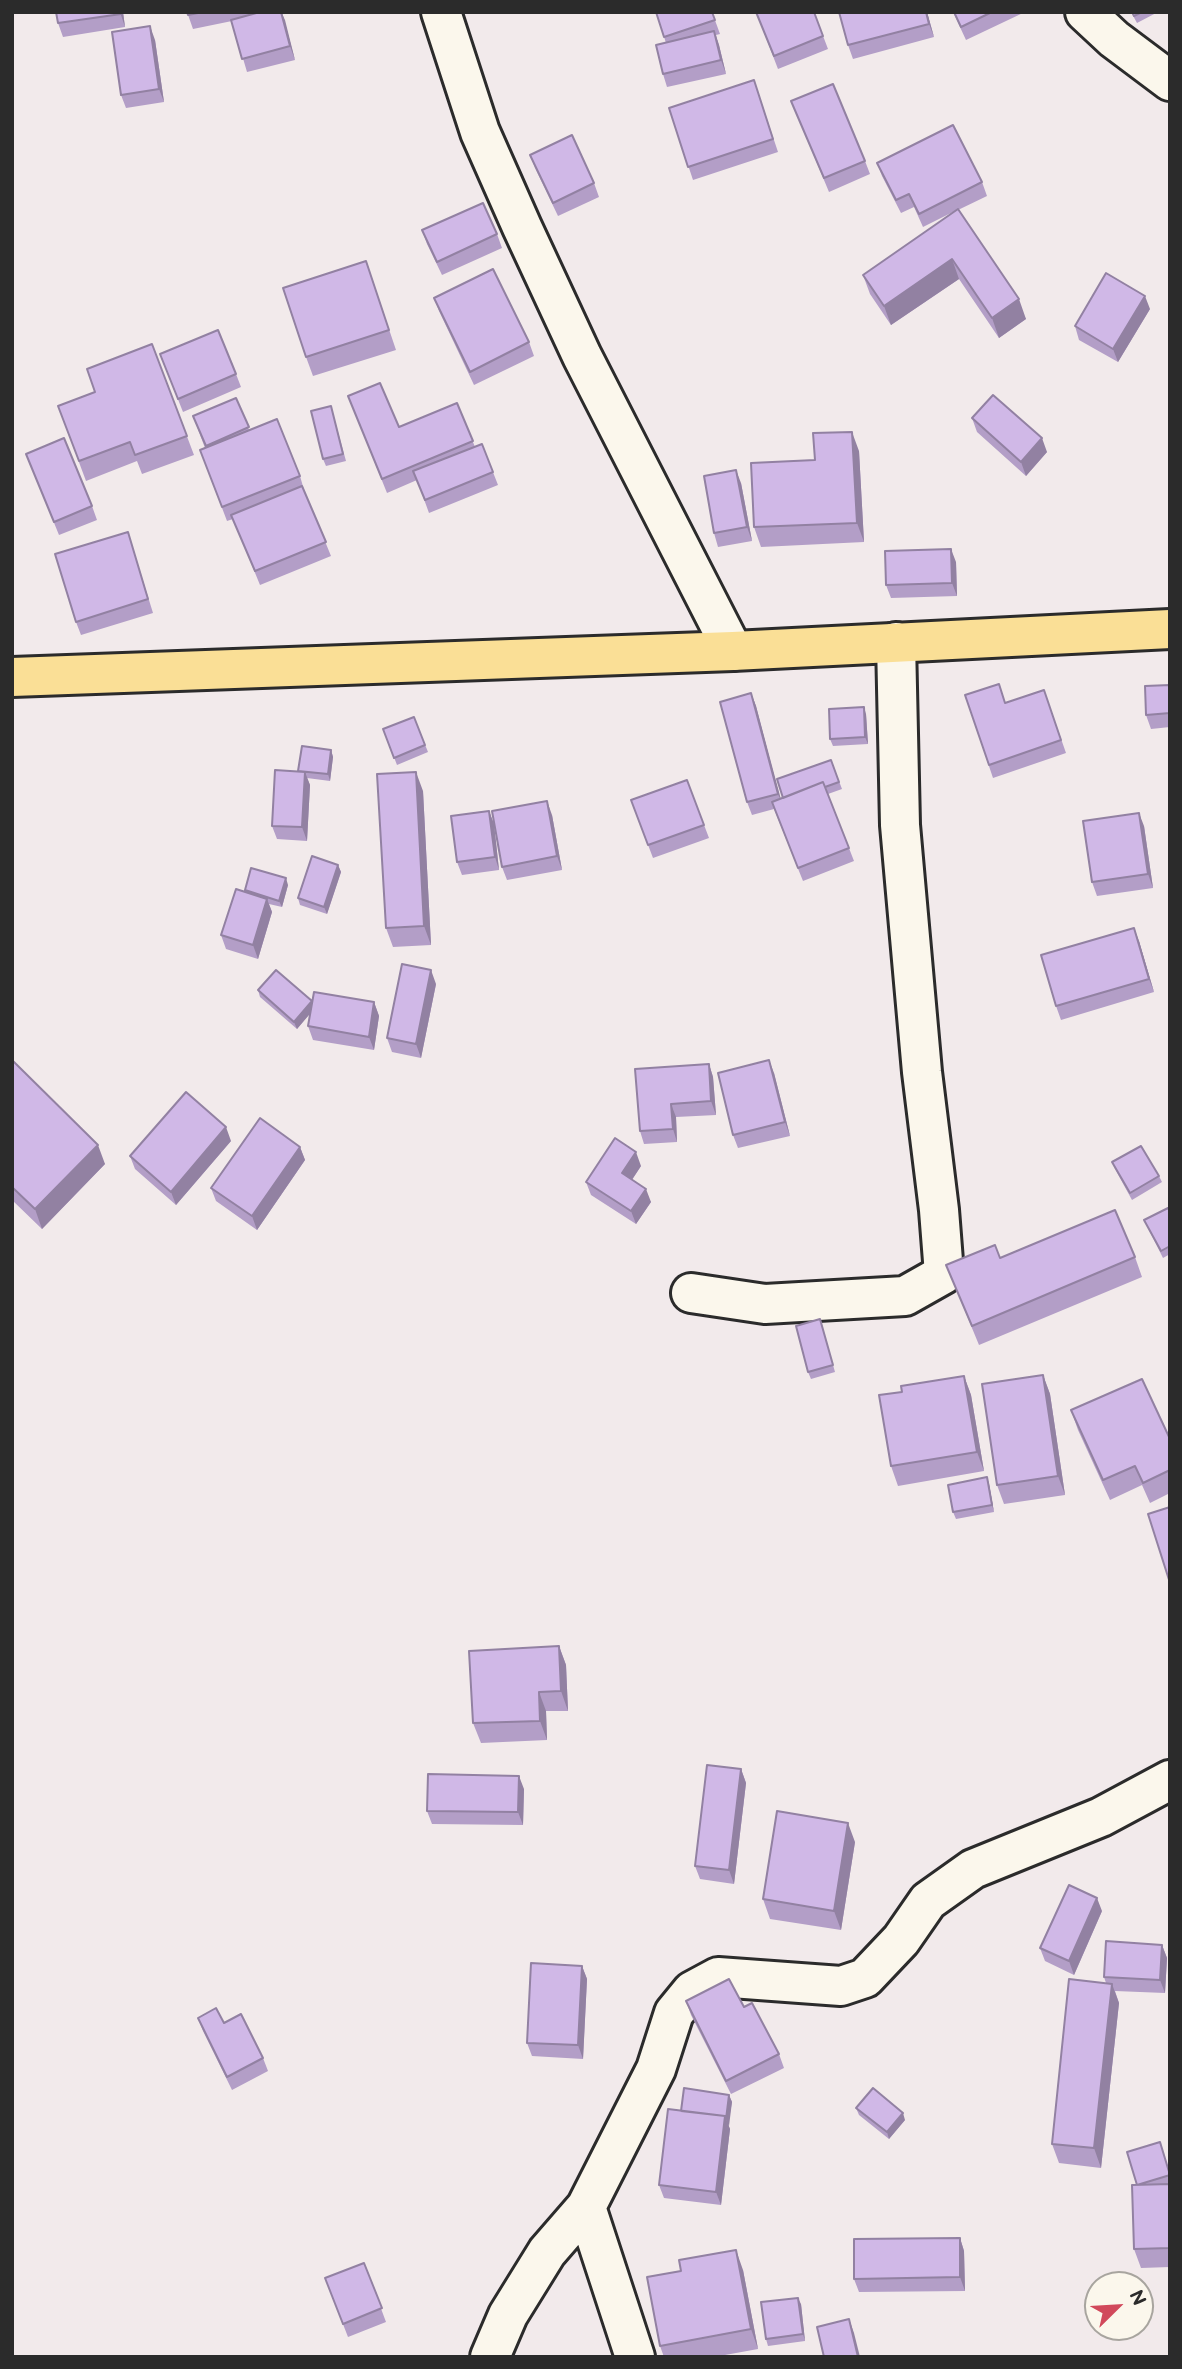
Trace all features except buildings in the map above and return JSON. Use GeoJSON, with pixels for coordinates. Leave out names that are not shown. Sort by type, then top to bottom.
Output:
{"type":"FeatureCollection","features":[{"type":"Feature","properties":{"kind":"main road"},"geometry":{"type":"LineString","coordinates":[[12,677],[733,650],[1170,629]]}},
{"type":"Feature","properties":{"kind":"street"},"geometry":{"type":"LineString","coordinates":[[441,12],[480,132],[522,227],[582,356],[733,650]]}},
{"type":"Feature","properties":{"kind":"street"},"geometry":{"type":"LineString","coordinates":[[1085,12],[1114,39],[1170,81]]}},
{"type":"Feature","properties":{"kind":"street"},"geometry":{"type":"LineString","coordinates":[[691,1293],[765,1304],[905,1296],[944,1274],[922,1072],[900,825],[897,642]]}},
{"type":"Feature","properties":{"kind":"street"},"geometry":{"type":"LineString","coordinates":[[490,2357],[508,2315],[547,2252],[586,2207],[656,2069],[674,2013],[692,1991],[718,1977],[841,1986],[865,1978],[901,1940],[928,1901],[973,1869],[1101,1816],[1170,1780]]}},
{"type":"Feature","properties":{"kind":"street"},"geometry":{"type":"LineString","coordinates":[[586,2207],[635,2357]]}}]}
